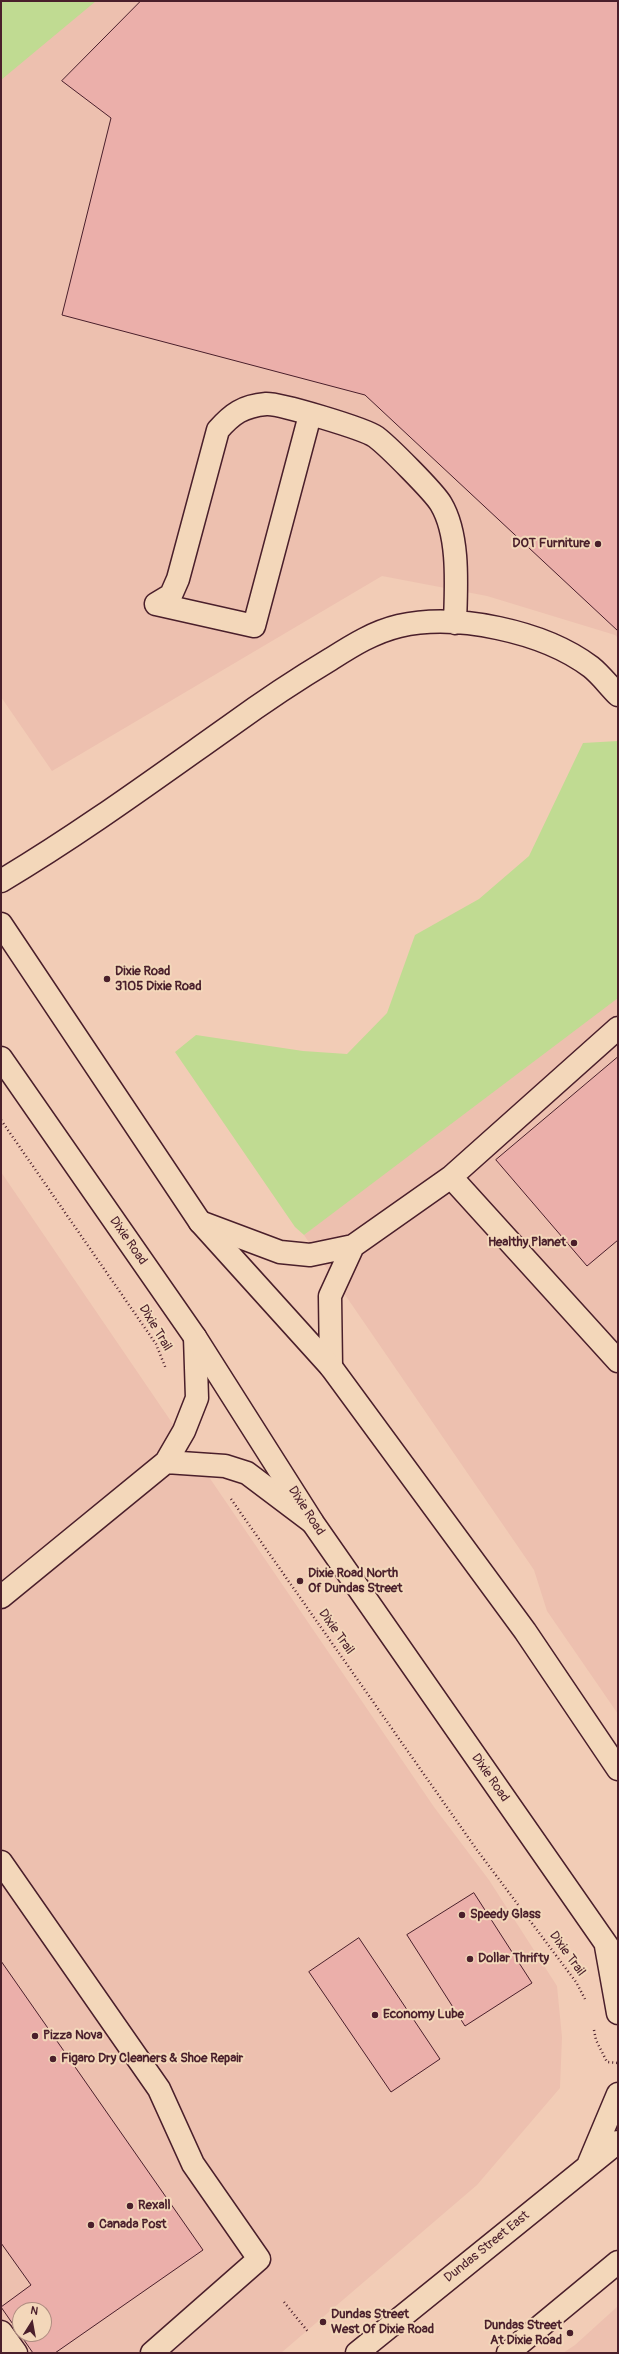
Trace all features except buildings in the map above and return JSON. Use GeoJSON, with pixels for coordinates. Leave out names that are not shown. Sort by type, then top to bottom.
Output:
{"type":"FeatureCollection","features":[{"type":"Feature","properties":{"kind":"main road"},"geometry":{"type":"LineString","coordinates":[[310,415],[254,626],[156,604],[171,595],[178,579],[218,430],[231,415],[268,404],[346,424],[376,437],[441,504],[448,522],[456,566],[455,623]]}},
{"type":"Feature","properties":{"kind":"main road"},"geometry":{"type":"LineString","coordinates":[[1,881],[46,855],[286,686],[368,636],[399,626],[434,622],[478,624],[524,636],[556,647],[591,667],[618,696]]}},
{"type":"Feature","properties":{"kind":"main road"},"geometry":{"type":"LineString","coordinates":[[1,924],[200,1222],[331,1367],[525,1631],[618,1769]]}},
{"type":"Feature","properties":{"kind":"main road"},"geometry":{"type":"LineString","coordinates":[[200,1222],[280,1252],[310,1255],[353,1246],[451,1177],[618,1028]]}},
{"type":"Feature","properties":{"kind":"main road","name":"Dixie Road"},"geometry":{"type":"LineString","coordinates":[[1,1058],[195,1337],[313,1523],[618,1961]]}},
{"type":"Feature","properties":{"kind":"main road"},"geometry":{"type":"LineString","coordinates":[[451,1177],[618,1361]]}},
{"type":"Feature","properties":{"kind":"main road"},"geometry":{"type":"LineString","coordinates":[[331,1367],[330,1296],[353,1246]]}},
{"type":"Feature","properties":{"kind":"main road"},"geometry":{"type":"LineString","coordinates":[[1,1597],[166,1462],[184,1431],[197,1398],[195,1337]]}},
{"type":"Feature","properties":{"kind":"main road"},"geometry":{"type":"LineString","coordinates":[[166,1462],[224,1466],[247,1473],[313,1523]]}},
{"type":"Feature","properties":{"kind":"main road"},"geometry":{"type":"LineString","coordinates":[[1,1862],[160,2089],[193,2164],[259,2259],[152,2353]]}},
{"type":"Feature","properties":{"kind":"main road"},"geometry":{"type":"LineString","coordinates":[[605,1943],[618,2014]]}},
{"type":"Feature","properties":{"kind":"main road"},"geometry":{"type":"LineString","coordinates":[[586,2168],[618,2094]]}},
{"type":"Feature","properties":{"kind":"main road","name":"Dundas Street East"},"geometry":{"type":"LineString","coordinates":[[358,2353],[618,2142]]}},
{"type":"Feature","properties":{"kind":"main road"},"geometry":{"type":"LineString","coordinates":[[508,2353],[618,2262]]}},
{"type":"Feature","properties":{"kind":"main road"},"geometry":{"type":"LineString","coordinates":[[1,2332],[16,2353]]}},
{"type":"Feature","properties":{"kind":"path","name":"Dixie Trail"},"geometry":{"type":"LineString","coordinates":[[1,1120],[156,1344],[168,1373]]}},
{"type":"Feature","properties":{"kind":"path","name":"Dixie Trail"},"geometry":{"type":"LineString","coordinates":[[206,1464],[477,1850],[576,1982],[586,2002]]}},
{"type":"Feature","properties":{"kind":"path"},"geometry":{"type":"LineString","coordinates":[[594,2027],[596,2040],[607,2062],[618,2063]]}},
{"type":"Feature","properties":{"kind":"path"},"geometry":{"type":"LineString","coordinates":[[284,2302],[309,2333]]}},
{"type":"Feature","properties":{"kind":"shaded area"},"geometry":{"type":"Polygon","coordinates":[[[73,1],[618,1],[618,638],[615,635],[487,596],[382,576],[52,771],[1,697],[1,71],[73,1]]]}},
{"type":"Feature","properties":{"kind":"shaded area"},"geometry":{"type":"Polygon","coordinates":[[[618,977],[618,1714],[547,1611],[534,1570],[304,1235],[618,977]]]}},
{"type":"Feature","properties":{"kind":"shaded area"},"geometry":{"type":"Polygon","coordinates":[[[1,1172],[434,1807],[489,1880],[557,1986],[562,2037],[560,2088],[477,2185],[281,2353],[1,2353],[1,1172]]]}},
{"type":"Feature","properties":{"kind":"shaded area"},"geometry":{"type":"Polygon","coordinates":[[[618,2306],[618,2353],[563,2353],[575,2345],[618,2306]]]}},
{"type":"Feature","properties":{"kind":"green space"},"geometry":{"type":"Polygon","coordinates":[[[1,1],[96,1],[1,80],[1,1]]]}},
{"type":"Feature","properties":{"kind":"green space"},"geometry":{"type":"Polygon","coordinates":[[[618,741],[618,998],[304,1235],[295,1227],[175,1052],[196,1035],[303,1051],[347,1054],[387,1013],[415,935],[479,899],[529,856],[583,743],[618,741]]]}},
{"type":"Feature","properties":{"kind":"place","name":"DOT Furniture"},"geometry":{"type":"Point","coordinates":[598,544]}},
{"type":"Feature","properties":{"kind":"place","name":"Dixie Road 3105 Dixie Road"},"geometry":{"type":"Point","coordinates":[107,979]}},
{"type":"Feature","properties":{"kind":"place","name":"Healthy Planet"},"geometry":{"type":"Point","coordinates":[574,1243]}},
{"type":"Feature","properties":{"kind":"place","name":"Dixie Road North Of Dundas Street"},"geometry":{"type":"Point","coordinates":[300,1581]}},
{"type":"Feature","properties":{"kind":"place","name":"Speedy Glass"},"geometry":{"type":"Point","coordinates":[462,1915]}},
{"type":"Feature","properties":{"kind":"place","name":"Dollar Thrifty"},"geometry":{"type":"Point","coordinates":[470,1959]}},
{"type":"Feature","properties":{"kind":"place","name":"Economy Lube"},"geometry":{"type":"Point","coordinates":[375,2015]}},
{"type":"Feature","properties":{"kind":"place","name":"Pizza Nova"},"geometry":{"type":"Point","coordinates":[35,2036]}},
{"type":"Feature","properties":{"kind":"place","name":"Figaro Dry Cleaners & Shoe Repair"},"geometry":{"type":"Point","coordinates":[53,2059]}},
{"type":"Feature","properties":{"kind":"place","name":"Rexall"},"geometry":{"type":"Point","coordinates":[130,2206]}},
{"type":"Feature","properties":{"kind":"place","name":"Canada Post"},"geometry":{"type":"Point","coordinates":[91,2225]}},
{"type":"Feature","properties":{"kind":"place","name":"Dundas Street West Of Dixie Road"},"geometry":{"type":"Point","coordinates":[323,2322]}},
{"type":"Feature","properties":{"kind":"place","name":"Dundas Street At Dixie Road"},"geometry":{"type":"Point","coordinates":[570,2333]}}]}
